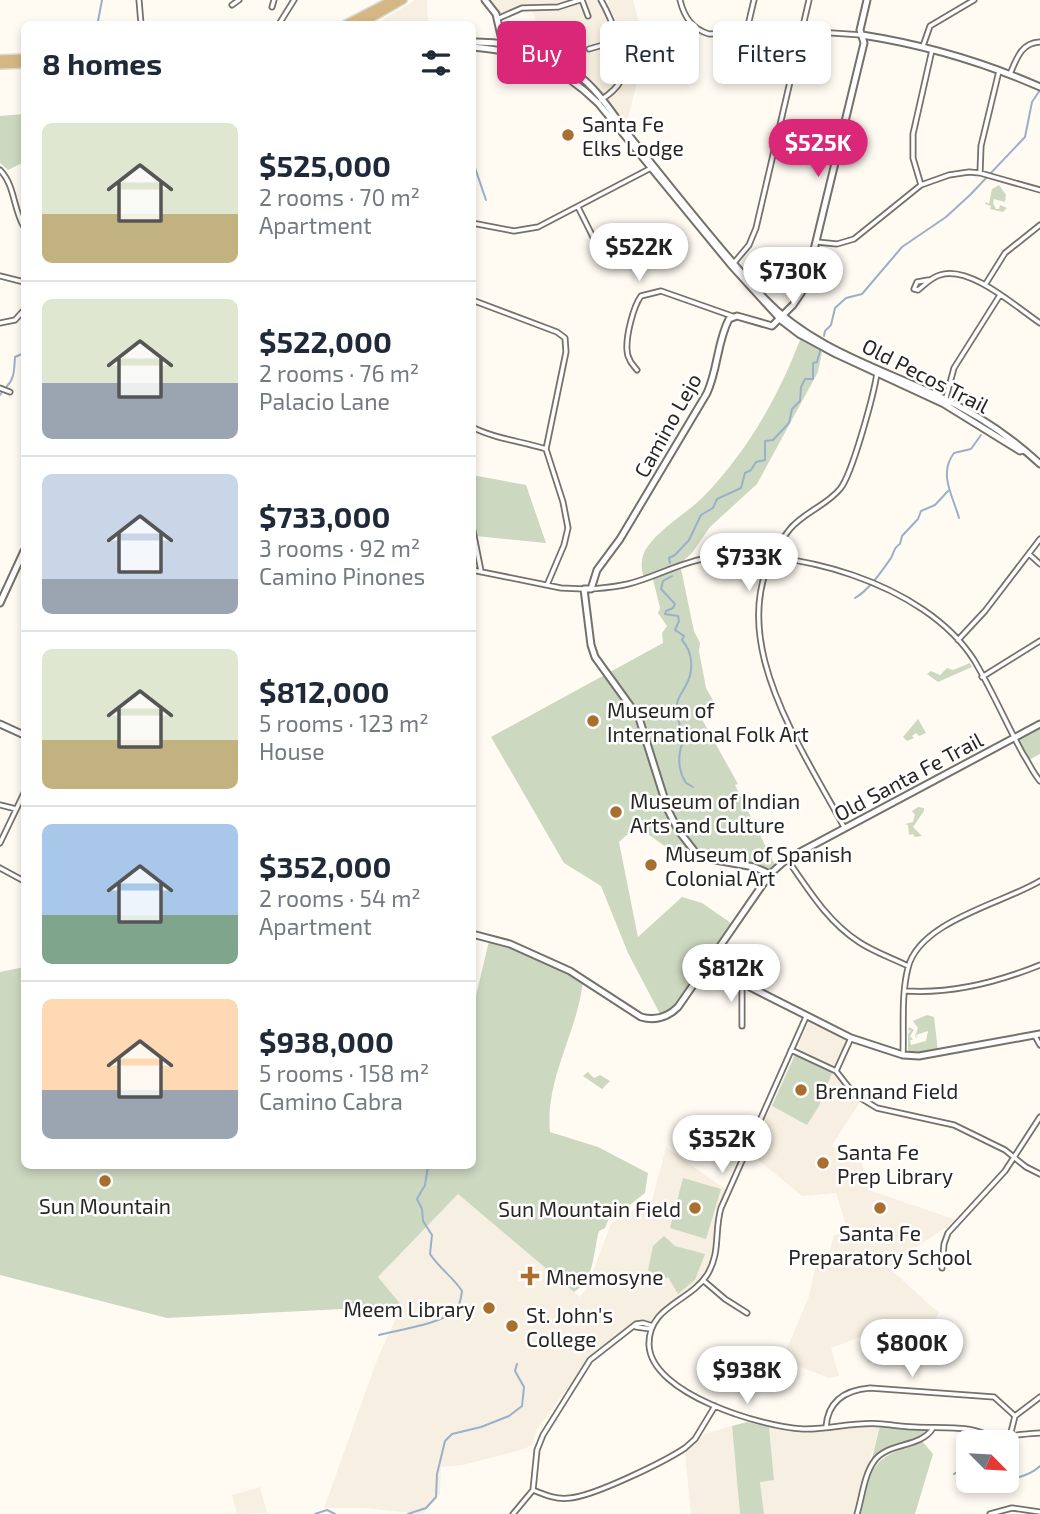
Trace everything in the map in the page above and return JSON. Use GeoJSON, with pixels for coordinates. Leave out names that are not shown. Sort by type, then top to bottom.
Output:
{"type":"FeatureCollection","features":[{"type":"Feature","properties":{"kind":"main road"},"geometry":{"type":"LineString","coordinates":[[352,21],[392,0]]}},
{"type":"Feature","properties":{"kind":"main road"},"geometry":{"type":"LineString","coordinates":[[369,21],[403,0]]}},
{"type":"Feature","properties":{"kind":"main road"},"geometry":{"type":"LineString","coordinates":[[0,59],[21,58]]}},
{"type":"Feature","properties":{"kind":"main road"},"geometry":{"type":"LineString","coordinates":[[0,65],[21,64]]}},
{"type":"Feature","properties":{"kind":"street"},"geometry":{"type":"LineString","coordinates":[[139,0],[141,21]]}},
{"type":"Feature","properties":{"kind":"street"},"geometry":{"type":"LineString","coordinates":[[232,5],[239,0]]}},
{"type":"Feature","properties":{"kind":"street"},"geometry":{"type":"LineString","coordinates":[[272,7],[274,0]]}},
{"type":"Feature","properties":{"kind":"street"},"geometry":{"type":"LineString","coordinates":[[282,21],[294,0]]}},
{"type":"Feature","properties":{"kind":"street"},"geometry":{"type":"LineString","coordinates":[[485,0],[497,19],[522,8],[555,8],[581,0],[588,16]]}},
{"type":"Feature","properties":{"kind":"street"},"geometry":{"type":"LineString","coordinates":[[601,0],[612,21]]}},
{"type":"Feature","properties":{"kind":"street"},"geometry":{"type":"LineString","coordinates":[[680,0],[686,17],[701,31],[713,34]]}},
{"type":"Feature","properties":{"kind":"street"},"geometry":{"type":"LineString","coordinates":[[749,21],[754,0]]}},
{"type":"Feature","properties":{"kind":"street"},"geometry":{"type":"LineString","coordinates":[[804,21],[809,0]]}},
{"type":"Feature","properties":{"kind":"street"},"geometry":{"type":"LineString","coordinates":[[637,370],[630,362],[626,349],[635,305],[641,296],[662,290],[732,316],[769,326],[781,317],[805,287],[864,43],[860,28],[867,0]]}},
{"type":"Feature","properties":{"kind":"street"},"geometry":{"type":"LineString","coordinates":[[923,46],[930,26],[971,1]]}},
{"type":"Feature","properties":{"kind":"street"},"geometry":{"type":"LineString","coordinates":[[831,33],[862,35],[933,48],[999,69],[1040,87]]}},
{"type":"Feature","properties":{"kind":"street","name":"Old Pecos Trail"},"geometry":{"type":"LineString","coordinates":[[476,42],[497,42]]}},
{"type":"Feature","properties":{"kind":"street"},"geometry":{"type":"LineString","coordinates":[[1010,74],[1021,50],[1026,45],[1040,42]]}},
{"type":"Feature","properties":{"kind":"street"},"geometry":{"type":"LineString","coordinates":[[589,49],[600,46]]}},
{"type":"Feature","properties":{"kind":"street","name":"Old Pecos Trail"},"geometry":{"type":"LineString","coordinates":[[476,47],[497,50]]}},
{"type":"Feature","properties":{"kind":"street"},"geometry":{"type":"LineString","coordinates":[[921,185],[913,158],[913,134],[933,48]]}},
{"type":"Feature","properties":{"kind":"street"},"geometry":{"type":"LineString","coordinates":[[980,173],[981,146],[999,69]]}},
{"type":"Feature","properties":{"kind":"street","name":"Old Pecos Trail"},"geometry":{"type":"LineString","coordinates":[[578,84],[600,101]]}},
{"type":"Feature","properties":{"kind":"street","name":"Old Pecos Trail"},"geometry":{"type":"LineString","coordinates":[[586,84],[733,264],[781,317],[877,373],[945,402],[1018,444],[1040,464]]}},
{"type":"Feature","properties":{"kind":"street"},"geometry":{"type":"LineString","coordinates":[[600,101],[619,84]]}},
{"type":"Feature","properties":{"kind":"street"},"geometry":{"type":"LineString","coordinates":[[733,264],[749,245],[756,228],[790,84]]}},
{"type":"Feature","properties":{"kind":"street"},"geometry":{"type":"LineString","coordinates":[[476,224],[499,229],[538,227],[653,167]]}},
{"type":"Feature","properties":{"kind":"street"},"geometry":{"type":"LineString","coordinates":[[0,170],[9,182],[21,221]]}},
{"type":"Feature","properties":{"kind":"street"},"geometry":{"type":"LineString","coordinates":[[817,242],[836,244],[854,239],[921,185],[949,174],[980,173],[1040,190]]}},
{"type":"Feature","properties":{"kind":"street"},"geometry":{"type":"LineString","coordinates":[[578,207],[594,239],[595,247]]}},
{"type":"Feature","properties":{"kind":"street"},"geometry":{"type":"LineString","coordinates":[[985,285],[1005,253],[1040,225]]}},
{"type":"Feature","properties":{"kind":"street"},"geometry":{"type":"LineString","coordinates":[[928,280],[944,273],[956,273],[985,285],[1040,323]]}},
{"type":"Feature","properties":{"kind":"street"},"geometry":{"type":"LineString","coordinates":[[0,276],[21,281]]}},
{"type":"Feature","properties":{"kind":"street"},"geometry":{"type":"LineString","coordinates":[[945,402],[954,368],[1000,295]]}},
{"type":"Feature","properties":{"kind":"street"},"geometry":{"type":"LineString","coordinates":[[476,301],[556,331],[565,338],[566,352],[546,449],[568,522],[564,545],[547,585]]}},
{"type":"Feature","properties":{"kind":"street"},"geometry":{"type":"LineString","coordinates":[[0,323],[15,320],[21,313]]}},
{"type":"Feature","properties":{"kind":"street","name":"Camino Lejo"},"geometry":{"type":"LineString","coordinates":[[588,589],[597,570],[620,539],[707,393],[723,333],[732,316]]}},
{"type":"Feature","properties":{"kind":"street"},"geometry":{"type":"LineString","coordinates":[[844,827],[782,710],[768,677],[761,651],[758,622],[762,591],[772,558],[781,541],[795,523],[828,500],[844,484],[877,373]]}},
{"type":"Feature","properties":{"kind":"street"},"geometry":{"type":"LineString","coordinates":[[0,388],[10,392]]}},
{"type":"Feature","properties":{"kind":"street"},"geometry":{"type":"LineString","coordinates":[[476,429],[489,436],[526,442],[546,449]]}},
{"type":"Feature","properties":{"kind":"street"},"geometry":{"type":"LineString","coordinates":[[958,640],[985,611],[1040,539]]}},
{"type":"Feature","properties":{"kind":"street"},"geometry":{"type":"LineString","coordinates":[[476,546],[481,571]]}},
{"type":"Feature","properties":{"kind":"street"},"geometry":{"type":"LineString","coordinates":[[1028,554],[1040,564]]}},
{"type":"Feature","properties":{"kind":"street"},"geometry":{"type":"LineString","coordinates":[[476,570],[547,585],[588,589],[626,585],[702,559],[744,555],[840,572],[886,588],[916,603],[958,640],[973,659],[1040,781]]}},
{"type":"Feature","properties":{"kind":"street"},"geometry":{"type":"LineString","coordinates":[[0,603],[21,558]]}},
{"type":"Feature","properties":{"kind":"street"},"geometry":{"type":"LineString","coordinates":[[588,589],[591,645],[595,657],[639,718],[662,794],[678,830],[699,857],[754,867],[770,874]]}},
{"type":"Feature","properties":{"kind":"street"},"geometry":{"type":"LineString","coordinates":[[982,677],[1040,641]]}},
{"type":"Feature","properties":{"kind":"street"},"geometry":{"type":"LineString","coordinates":[[0,724],[21,734]]}},
{"type":"Feature","properties":{"kind":"street","name":"Old Santa Fe Trail"},"geometry":{"type":"LineString","coordinates":[[476,935],[510,944],[570,971],[634,1014],[655,1019],[668,1015],[678,1007],[770,874],[787,859],[1040,724]]}},
{"type":"Feature","properties":{"kind":"street"},"geometry":{"type":"LineString","coordinates":[[0,843],[21,799]]}},
{"type":"Feature","properties":{"kind":"street"},"geometry":{"type":"LineString","coordinates":[[0,805],[16,809]]}},
{"type":"Feature","properties":{"kind":"street"},"geometry":{"type":"LineString","coordinates":[[787,859],[837,926],[860,943],[908,966]]}},
{"type":"Feature","properties":{"kind":"street"},"geometry":{"type":"LineString","coordinates":[[0,868],[21,879]]}},
{"type":"Feature","properties":{"kind":"street"},"geometry":{"type":"LineString","coordinates":[[903,1055],[908,966],[923,944],[947,925],[1040,881]]}},
{"type":"Feature","properties":{"kind":"street"},"geometry":{"type":"LineString","coordinates":[[715,953],[741,984],[851,1038],[903,1055],[919,1056],[1037,1035],[1040,1045]]}},
{"type":"Feature","properties":{"kind":"street"},"geometry":{"type":"LineString","coordinates":[[906,992],[982,985],[1040,965]]}},
{"type":"Feature","properties":{"kind":"street"},"geometry":{"type":"LineString","coordinates":[[741,984],[742,1026]]}},
{"type":"Feature","properties":{"kind":"street"},"geometry":{"type":"LineString","coordinates":[[806,1017],[721,1208],[716,1254],[704,1280],[693,1291],[664,1310],[652,1327],[649,1342],[651,1355],[662,1374],[735,1415],[793,1428],[861,1423],[970,1430]]}},
{"type":"Feature","properties":{"kind":"street"},"geometry":{"type":"LineString","coordinates":[[836,1071],[851,1038]]}},
{"type":"Feature","properties":{"kind":"street"},"geometry":{"type":"LineString","coordinates":[[791,1050],[836,1071],[854,1094],[877,1108],[954,1125],[1005,1150],[1040,1174]]}},
{"type":"Feature","properties":{"kind":"street"},"geometry":{"type":"LineString","coordinates":[[942,1268],[948,1233],[998,1179],[1040,1117]]}},
{"type":"Feature","properties":{"kind":"street"},"geometry":{"type":"LineString","coordinates":[[704,1280],[725,1299],[747,1313]]}},
{"type":"Feature","properties":{"kind":"street"},"geometry":{"type":"LineString","coordinates":[[513,1514],[533,1490],[537,1450],[590,1360],[639,1323],[652,1327]]}},
{"type":"Feature","properties":{"kind":"street"},"geometry":{"type":"LineString","coordinates":[[826,1427],[827,1418],[840,1397],[849,1392],[870,1388],[994,1397],[1015,1416]]}},
{"type":"Feature","properties":{"kind":"street"},"geometry":{"type":"LineString","coordinates":[[1012,1430],[1015,1416],[1040,1397]]}},
{"type":"Feature","properties":{"kind":"street"},"geometry":{"type":"LineString","coordinates":[[533,1490],[555,1498],[572,1498],[614,1483],[685,1448],[695,1439],[715,1406]]}},
{"type":"Feature","properties":{"kind":"street"},"geometry":{"type":"LineString","coordinates":[[857,1514],[870,1470],[878,1457],[898,1446],[921,1439],[933,1428]]}},
{"type":"Feature","properties":{"kind":"street"},"geometry":{"type":"LineString","coordinates":[[1019,1435],[1040,1433]]}},
{"type":"Feature","properties":{"kind":"street"},"geometry":{"type":"LineString","coordinates":[[990,1514],[1012,1508],[1040,1512]]}},
{"type":"Feature","properties":{"kind":"shaded area"},"geometry":{"type":"Polygon","coordinates":[[[415,0],[427,0],[428,21],[381,21],[415,0]]]}},
{"type":"Feature","properties":{"kind":"shaded area"},"geometry":{"type":"Polygon","coordinates":[[[491,0],[604,0],[604,11],[609,0],[633,0],[639,21],[600,21],[600,84],[637,84],[626,125],[586,78],[586,21],[536,21],[532,11],[500,14],[491,0]]]}},
{"type":"Feature","properties":{"kind":"shaded area","name":"Santa Fe Preparatory School"},"geometry":{"type":"Polygon","coordinates":[[[809,1021],[848,1039],[833,1072],[860,1102],[831,1147],[859,1153],[869,1190],[956,1220],[888,1267],[939,1313],[918,1344],[868,1363],[860,1337],[831,1348],[839,1376],[829,1378],[782,1360],[808,1299],[817,1261],[826,1263],[834,1235],[848,1232],[836,1193],[802,1196],[750,1153],[809,1021]]]}},
{"type":"Feature","properties":{"kind":"shaded area","name":"St. John's College"},"geometry":{"type":"Polygon","coordinates":[[[666,1147],[726,1190],[715,1212],[715,1244],[710,1263],[695,1285],[665,1305],[650,1322],[642,1321],[623,1331],[595,1351],[537,1429],[532,1445],[463,1465],[441,1467],[440,1494],[423,1514],[363,1508],[324,1508],[378,1357],[402,1306],[377,1278],[458,1194],[580,1297],[586,1290],[611,1224],[652,1201],[666,1147]]]}},
{"type":"Feature","properties":{"kind":"shaded area"},"geometry":{"type":"Polygon","coordinates":[[[732,1426],[740,1514],[691,1514],[685,1453],[705,1434],[732,1426]]]}},
{"type":"Feature","properties":{"kind":"shaded area"},"geometry":{"type":"Polygon","coordinates":[[[880,1426],[854,1514],[764,1514],[760,1481],[774,1479],[769,1427],[800,1432],[880,1426]]]}},
{"type":"Feature","properties":{"kind":"shaded area"},"geometry":{"type":"Polygon","coordinates":[[[260,1487],[267,1513],[237,1514],[232,1495],[260,1487]]]}},
{"type":"Feature","properties":{"kind":"green space"},"geometry":{"type":"Polygon","coordinates":[[[21,114],[21,164],[8,170],[0,163],[0,116],[21,114]]]}},
{"type":"Feature","properties":{"kind":"green space"},"geometry":{"type":"Polygon","coordinates":[[[999,185],[1006,195],[1005,202],[994,199],[993,203],[996,209],[999,209],[1000,205],[1007,208],[1003,212],[990,209],[991,206],[985,204],[989,204],[992,189],[999,185]]]}},
{"type":"Feature","properties":{"kind":"green space"},"geometry":{"type":"Polygon","coordinates":[[[800,340],[822,352],[818,372],[757,484],[710,527],[692,553],[680,564],[694,631],[700,643],[706,688],[715,704],[699,714],[738,784],[735,785],[775,865],[768,870],[754,864],[704,857],[701,863],[670,850],[637,826],[619,842],[638,937],[682,897],[702,903],[731,923],[674,1008],[661,1016],[628,953],[601,886],[564,863],[491,737],[663,643],[662,633],[667,626],[658,613],[660,608],[652,575],[644,577],[644,553],[661,532],[690,509],[720,479],[748,442],[771,403],[800,340]]]}},
{"type":"Feature","properties":{"kind":"green space"},"geometry":{"type":"Polygon","coordinates":[[[476,476],[526,485],[546,543],[476,536],[476,476]]]}},
{"type":"Feature","properties":{"kind":"green space"},"geometry":{"type":"Polygon","coordinates":[[[970,663],[972,667],[938,682],[927,674],[931,671],[940,675],[947,668],[953,670],[970,663]]]}},
{"type":"Feature","properties":{"kind":"green space"},"geometry":{"type":"Polygon","coordinates":[[[918,719],[926,733],[919,736],[916,733],[912,736],[914,738],[907,741],[903,737],[918,719]]]}},
{"type":"Feature","properties":{"kind":"green space"},"geometry":{"type":"Polygon","coordinates":[[[1040,727],[1040,754],[1029,760],[1018,738],[1040,727]]]}},
{"type":"Feature","properties":{"kind":"green space"},"geometry":{"type":"Polygon","coordinates":[[[918,807],[924,808],[924,811],[913,827],[922,836],[915,837],[913,834],[909,835],[908,825],[905,824],[913,822],[915,815],[912,811],[918,807]]]}},
{"type":"Feature","properties":{"kind":"green space"},"geometry":{"type":"Polygon","coordinates":[[[489,941],[511,947],[583,982],[575,1020],[552,1093],[550,1132],[598,1147],[648,1173],[645,1193],[622,1211],[611,1213],[605,1228],[599,1231],[590,1273],[581,1287],[574,1292],[458,1194],[378,1277],[402,1306],[167,1318],[0,1275],[0,972],[21,968],[21,1169],[476,1169],[476,995],[489,941]]]}},
{"type":"Feature","properties":{"kind":"green space"},"geometry":{"type":"Polygon","coordinates":[[[927,1015],[934,1017],[938,1051],[913,1055],[908,1050],[908,1034],[911,1030],[908,1031],[909,1027],[914,1030],[910,1036],[913,1040],[910,1040],[911,1045],[926,1041],[928,1031],[916,1035],[917,1039],[915,1036],[918,1028],[913,1021],[927,1015]]]}},
{"type":"Feature","properties":{"kind":"green space","name":"Brennand Field"},"geometry":{"type":"Polygon","coordinates":[[[795,1055],[832,1073],[819,1106],[807,1125],[772,1106],[795,1055]]]}},
{"type":"Feature","properties":{"kind":"green space"},"geometry":{"type":"Polygon","coordinates":[[[588,1072],[594,1078],[600,1075],[610,1081],[602,1089],[583,1076],[588,1072]]]}},
{"type":"Feature","properties":{"kind":"green space","name":"Sun Mountain Field"},"geometry":{"type":"Polygon","coordinates":[[[683,1178],[721,1189],[706,1239],[670,1228],[683,1178]]]}},
{"type":"Feature","properties":{"kind":"green space"},"geometry":{"type":"Polygon","coordinates":[[[664,1236],[675,1246],[705,1254],[695,1280],[678,1294],[668,1277],[663,1279],[648,1270],[653,1246],[664,1236]]]}},
{"type":"Feature","properties":{"kind":"green space"},"geometry":{"type":"Polygon","coordinates":[[[747,1422],[769,1427],[774,1480],[760,1482],[764,1514],[740,1514],[732,1426],[747,1422]]]}},
{"type":"Feature","properties":{"kind":"green space"},"geometry":{"type":"Polygon","coordinates":[[[880,1426],[925,1430],[927,1433],[880,1452],[871,1462],[880,1426]]]}},
{"type":"Feature","properties":{"kind":"green space"},"geometry":{"type":"Polygon","coordinates":[[[922,1441],[933,1454],[915,1514],[860,1514],[876,1466],[892,1453],[922,1441]]]}},
{"type":"Feature","properties":{"kind":"waterway"},"geometry":{"type":"LineString","coordinates":[[98,21],[102,0]]}},
{"type":"Feature","properties":{"kind":"waterway"},"geometry":{"type":"LineString","coordinates":[[824,336],[831,325],[835,308],[846,298],[862,294],[902,247],[946,217],[1025,137],[1032,102],[1040,90]]}},
{"type":"Feature","properties":{"kind":"waterway"},"geometry":{"type":"LineString","coordinates":[[476,171],[486,200]]}},
{"type":"Feature","properties":{"kind":"waterway"},"geometry":{"type":"LineString","coordinates":[[670,563],[669,558],[689,540],[701,515],[713,508],[717,499],[741,488],[745,473],[751,470],[756,462],[765,460],[765,441],[773,440],[789,423],[792,409],[800,401],[801,387],[805,379],[813,379],[813,363],[817,362],[820,351]]}},
{"type":"Feature","properties":{"kind":"waterway"},"geometry":{"type":"LineString","coordinates":[[7,386],[13,376],[15,357],[21,354]]}},
{"type":"Feature","properties":{"kind":"waterway"},"geometry":{"type":"LineString","coordinates":[[959,518],[948,485],[949,461],[954,453],[971,449],[981,435]]}},
{"type":"Feature","properties":{"kind":"waterway"},"geometry":{"type":"LineString","coordinates":[[855,598],[879,574],[921,511],[935,505],[948,491]]}},
{"type":"Feature","properties":{"kind":"waterway"},"geometry":{"type":"LineString","coordinates":[[672,576],[663,581],[661,589],[675,604],[665,614],[678,616],[675,630],[684,636],[682,640],[691,662],[690,674],[678,699],[677,709],[682,736],[680,768],[686,783],[693,787]]}},
{"type":"Feature","properties":{"kind":"waterway"},"geometry":{"type":"LineString","coordinates":[[379,1335],[439,1320],[454,1311],[460,1302],[462,1291],[430,1254],[432,1235],[423,1221],[422,1209],[417,1199],[425,1185],[428,1169]]}},
{"type":"Feature","properties":{"kind":"waterway"},"geometry":{"type":"LineString","coordinates":[[408,1514],[426,1508],[436,1497],[437,1474],[445,1441],[452,1434],[509,1416],[522,1406],[524,1387],[515,1371],[517,1364]]}},
{"type":"Feature","properties":{"kind":"waterway"},"geometry":{"type":"LineString","coordinates":[[1019,1477],[1040,1466]]}},
{"type":"Feature","properties":{"kind":"waterway"},"geometry":{"type":"LineString","coordinates":[[315,1514],[327,1510],[335,1514]]}},
{"type":"Feature","properties":{"kind":"place","name":"Santa Fe Elks Lodge"},"geometry":{"type":"Point","coordinates":[568,135]}},
{"type":"Feature","properties":{"kind":"place","name":"Museum of International Folk Art"},"geometry":{"type":"Point","coordinates":[593,721]}},
{"type":"Feature","properties":{"kind":"place","name":"Museum of Indian Arts and Culture"},"geometry":{"type":"Point","coordinates":[616,812]}},
{"type":"Feature","properties":{"kind":"place","name":"Museum of Spanish Colonial Art"},"geometry":{"type":"Point","coordinates":[651,865]}},
{"type":"Feature","properties":{"kind":"place","name":"Brennand Field"},"geometry":{"type":"Point","coordinates":[801,1090]}},
{"type":"Feature","properties":{"kind":"place","name":"Santa Fe Prep Library"},"geometry":{"type":"Point","coordinates":[823,1163]}},
{"type":"Feature","properties":{"kind":"place","name":"Sun Mountain"},"geometry":{"type":"Point","coordinates":[105,1181]}},
{"type":"Feature","properties":{"kind":"place","name":"Sun Mountain Field"},"geometry":{"type":"Point","coordinates":[695,1208]}},
{"type":"Feature","properties":{"kind":"place","name":"Santa Fe Preparatory School"},"geometry":{"type":"Point","coordinates":[880,1208]}},
{"type":"Feature","properties":{"kind":"place","name":"Mnemosyne"},"geometry":{"type":"Point","coordinates":[530,1276]}},
{"type":"Feature","properties":{"kind":"place","name":"Meem Library"},"geometry":{"type":"Point","coordinates":[489,1308]}},
{"type":"Feature","properties":{"kind":"place","name":"St. John's College"},"geometry":{"type":"Point","coordinates":[512,1326]}}]}
